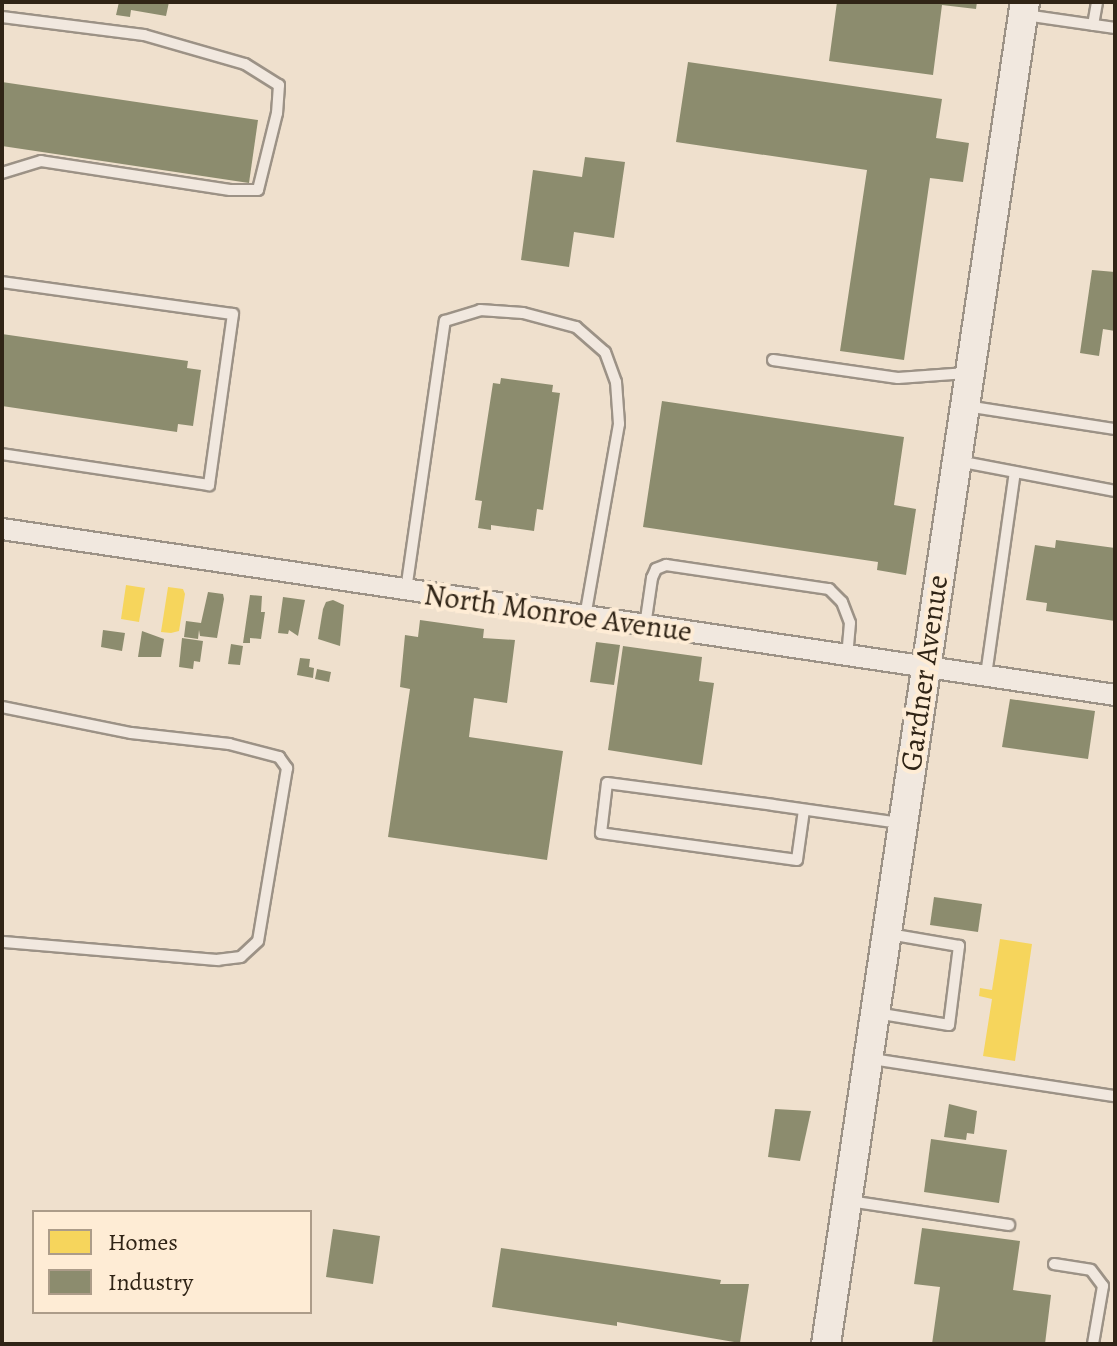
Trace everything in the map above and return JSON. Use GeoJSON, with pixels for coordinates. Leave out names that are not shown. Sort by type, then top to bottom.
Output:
{"type":"FeatureCollection","features":[{"type":"Feature","properties":{"kind":"street","name":"Gardner Avenue"},"geometry":{"type":"LineString","coordinates":[[826,1344],[1024,8]]}},
{"type":"Feature","properties":{"kind":"street","name":"North Monroe Avenue"},"geometry":{"type":"LineString","coordinates":[[2,529],[1115,695]]}},
{"type":"Feature","properties":{"kind":"lane"},"geometry":{"type":"LineString","coordinates":[[1093,25],[1097,2]]}},
{"type":"Feature","properties":{"kind":"lane"},"geometry":{"type":"LineString","coordinates":[[1024,8],[1115,28]]}},
{"type":"Feature","properties":{"kind":"lane"},"geometry":{"type":"LineString","coordinates":[[2,17],[144,35],[245,64],[279,85],[277,113],[258,190],[230,190],[41,161],[2,173]]}},
{"type":"Feature","properties":{"kind":"lane"},"geometry":{"type":"LineString","coordinates":[[2,282],[233,314],[209,485],[2,454]]}},
{"type":"Feature","properties":{"kind":"lane"},"geometry":{"type":"LineString","coordinates":[[406,590],[445,321],[480,310],[523,313],[576,327],[605,352],[616,382],[619,424],[585,617]]}},
{"type":"Feature","properties":{"kind":"lane"},"geometry":{"type":"LineString","coordinates":[[773,360],[898,378],[969,373]]}},
{"type":"Feature","properties":{"kind":"lane"},"geometry":{"type":"LineString","coordinates":[[964,405],[1115,429]]}},
{"type":"Feature","properties":{"kind":"lane"},"geometry":{"type":"LineString","coordinates":[[956,460],[1115,491]]}},
{"type":"Feature","properties":{"kind":"lane"},"geometry":{"type":"LineString","coordinates":[[986,675],[1015,472]]}},
{"type":"Feature","properties":{"kind":"lane"},"geometry":{"type":"LineString","coordinates":[[645,626],[656,569],[666,565],[681,567],[829,589],[842,602],[850,623],[847,655]]}},
{"type":"Feature","properties":{"kind":"lane"},"geometry":{"type":"LineString","coordinates":[[2,707],[131,733],[229,744],[279,757],[287,768],[258,941],[241,957],[218,960],[2,942]]}},
{"type":"Feature","properties":{"kind":"lane"},"geometry":{"type":"LineString","coordinates":[[804,810],[797,860],[601,833],[607,783],[804,810],[902,824]]}},
{"type":"Feature","properties":{"kind":"lane"},"geometry":{"type":"LineString","coordinates":[[874,1013],[949,1025],[959,946],[886,934]]}},
{"type":"Feature","properties":{"kind":"lane"},"geometry":{"type":"LineString","coordinates":[[868,1059],[1115,1096]]}},
{"type":"Feature","properties":{"kind":"lane"},"geometry":{"type":"LineString","coordinates":[[847,1201],[1009,1225]]}},
{"type":"Feature","properties":{"kind":"lane"},"geometry":{"type":"LineString","coordinates":[[1054,1264],[1091,1270],[1103,1286],[1093,1344]]}},
{"type":"Feature","properties":{"kind":"building: Homes"},"geometry":{"type":"Polygon","coordinates":[[[126,585],[145,588],[139,622],[121,619],[126,585]]]}},
{"type":"Feature","properties":{"kind":"building: Homes"},"geometry":{"type":"Polygon","coordinates":[[[168,587],[183,589],[185,594],[179,631],[171,633],[161,632],[168,587]]]}},
{"type":"Feature","properties":{"kind":"building: Homes"},"geometry":{"type":"Polygon","coordinates":[[[1000,939],[1032,944],[1015,1061],[983,1056],[992,999],[979,996],[980,988],[992,990],[1000,939]]]}},
{"type":"Feature","properties":{"kind":"building: Industry"},"geometry":{"type":"Polygon","coordinates":[[[119,2],[169,2],[166,16],[131,10],[130,17],[116,15],[119,2]]]}},
{"type":"Feature","properties":{"kind":"building: Industry"},"geometry":{"type":"Polygon","coordinates":[[[837,2],[977,2],[976,9],[942,5],[933,75],[829,61],[837,2]]]}},
{"type":"Feature","properties":{"kind":"building: Industry"},"geometry":{"type":"Polygon","coordinates":[[[688,62],[942,99],[936,138],[969,143],[963,182],[930,178],[904,360],[840,351],[867,170],[676,142],[688,62]]]}},
{"type":"Feature","properties":{"kind":"building: Industry"},"geometry":{"type":"Polygon","coordinates":[[[2,82],[258,120],[249,183],[2,146],[2,82]]]}},
{"type":"Feature","properties":{"kind":"building: Industry"},"geometry":{"type":"Polygon","coordinates":[[[585,157],[625,162],[614,238],[574,232],[569,267],[521,260],[533,170],[582,177],[585,157]]]}},
{"type":"Feature","properties":{"kind":"building: Industry"},"geometry":{"type":"Polygon","coordinates":[[[1092,270],[1115,272],[1115,331],[1103,329],[1099,356],[1080,353],[1092,270]]]}},
{"type":"Feature","properties":{"kind":"building: Industry"},"geometry":{"type":"Polygon","coordinates":[[[2,334],[188,361],[187,368],[201,370],[193,426],[178,424],[177,432],[2,406],[2,334]]]}},
{"type":"Feature","properties":{"kind":"building: Industry"},"geometry":{"type":"Polygon","coordinates":[[[501,378],[553,385],[552,392],[560,393],[543,510],[537,509],[534,531],[491,525],[491,530],[478,528],[482,501],[475,500],[493,383],[500,384],[501,378]]]}},
{"type":"Feature","properties":{"kind":"building: Industry"},"geometry":{"type":"Polygon","coordinates":[[[662,401],[904,437],[894,505],[916,509],[906,575],[877,570],[878,562],[643,527],[662,401]]]}},
{"type":"Feature","properties":{"kind":"building: Industry"},"geometry":{"type":"Polygon","coordinates":[[[1056,540],[1115,548],[1115,621],[1046,611],[1047,603],[1026,600],[1035,545],[1055,548],[1056,540]]]}},
{"type":"Feature","properties":{"kind":"building: Industry"},"geometry":{"type":"Polygon","coordinates":[[[208,592],[223,594],[224,599],[217,638],[200,636],[199,630],[198,639],[184,637],[186,621],[201,623],[208,592]]]}},
{"type":"Feature","properties":{"kind":"building: Industry"},"geometry":{"type":"Polygon","coordinates":[[[250,595],[262,596],[261,612],[265,612],[261,639],[250,638],[250,643],[243,643],[250,595]]]}},
{"type":"Feature","properties":{"kind":"building: Industry"},"geometry":{"type":"Polygon","coordinates":[[[283,597],[305,600],[298,636],[289,630],[288,634],[278,633],[283,597]]]}},
{"type":"Feature","properties":{"kind":"building: Industry"},"geometry":{"type":"Polygon","coordinates":[[[333,600],[344,605],[340,646],[318,639],[323,609],[326,602],[333,600]]]}},
{"type":"Feature","properties":{"kind":"building: Industry"},"geometry":{"type":"Polygon","coordinates":[[[420,620],[484,629],[483,638],[515,640],[507,703],[474,698],[469,737],[563,751],[547,860],[388,837],[410,689],[400,687],[405,635],[418,637],[420,620]]]}},
{"type":"Feature","properties":{"kind":"building: Industry"},"geometry":{"type":"Polygon","coordinates":[[[103,630],[125,633],[122,651],[101,647],[103,630]]]}},
{"type":"Feature","properties":{"kind":"building: Industry"},"geometry":{"type":"Polygon","coordinates":[[[142,631],[164,639],[161,657],[138,657],[142,631]]]}},
{"type":"Feature","properties":{"kind":"building: Industry"},"geometry":{"type":"Polygon","coordinates":[[[182,638],[203,641],[200,662],[194,661],[193,669],[179,667],[182,638]]]}},
{"type":"Feature","properties":{"kind":"building: Industry"},"geometry":{"type":"Polygon","coordinates":[[[596,642],[620,645],[614,685],[590,682],[596,642]]]}},
{"type":"Feature","properties":{"kind":"building: Industry"},"geometry":{"type":"Polygon","coordinates":[[[231,644],[243,646],[240,665],[228,664],[231,644]]]}},
{"type":"Feature","properties":{"kind":"building: Industry"},"geometry":{"type":"Polygon","coordinates":[[[623,646],[702,657],[699,681],[714,683],[702,765],[608,750],[623,646]]]}},
{"type":"Feature","properties":{"kind":"building: Industry"},"geometry":{"type":"Polygon","coordinates":[[[300,658],[310,659],[309,667],[314,668],[313,678],[297,675],[300,658]]]}},
{"type":"Feature","properties":{"kind":"building: Industry"},"geometry":{"type":"Polygon","coordinates":[[[317,669],[331,672],[329,682],[315,679],[317,669]]]}},
{"type":"Feature","properties":{"kind":"building: Industry"},"geometry":{"type":"Polygon","coordinates":[[[1010,699],[1095,711],[1088,759],[1002,747],[1010,699]]]}},
{"type":"Feature","properties":{"kind":"building: Industry"},"geometry":{"type":"Polygon","coordinates":[[[934,897],[982,904],[978,932],[930,925],[934,897]]]}},
{"type":"Feature","properties":{"kind":"building: Industry"},"geometry":{"type":"Polygon","coordinates":[[[949,1104],[977,1111],[974,1134],[967,1133],[966,1140],[944,1137],[949,1104]]]}},
{"type":"Feature","properties":{"kind":"building: Industry"},"geometry":{"type":"Polygon","coordinates":[[[775,1109],[811,1111],[800,1161],[768,1157],[775,1109]]]}},
{"type":"Feature","properties":{"kind":"building: Industry"},"geometry":{"type":"Polygon","coordinates":[[[931,1139],[1007,1150],[999,1203],[924,1192],[931,1139]]]}},
{"type":"Feature","properties":{"kind":"building: Industry"},"geometry":{"type":"Polygon","coordinates":[[[922,1228],[1020,1241],[1013,1290],[1051,1295],[1045,1344],[932,1344],[940,1287],[914,1284],[922,1228]]]}},
{"type":"Feature","properties":{"kind":"building: Industry"},"geometry":{"type":"Polygon","coordinates":[[[333,1229],[380,1236],[373,1284],[326,1277],[333,1229]]]}},
{"type":"Feature","properties":{"kind":"building: Industry"},"geometry":{"type":"Polygon","coordinates":[[[501,1248],[721,1280],[720,1284],[749,1284],[740,1343],[617,1322],[617,1326],[492,1307],[501,1248]]]}}]}
